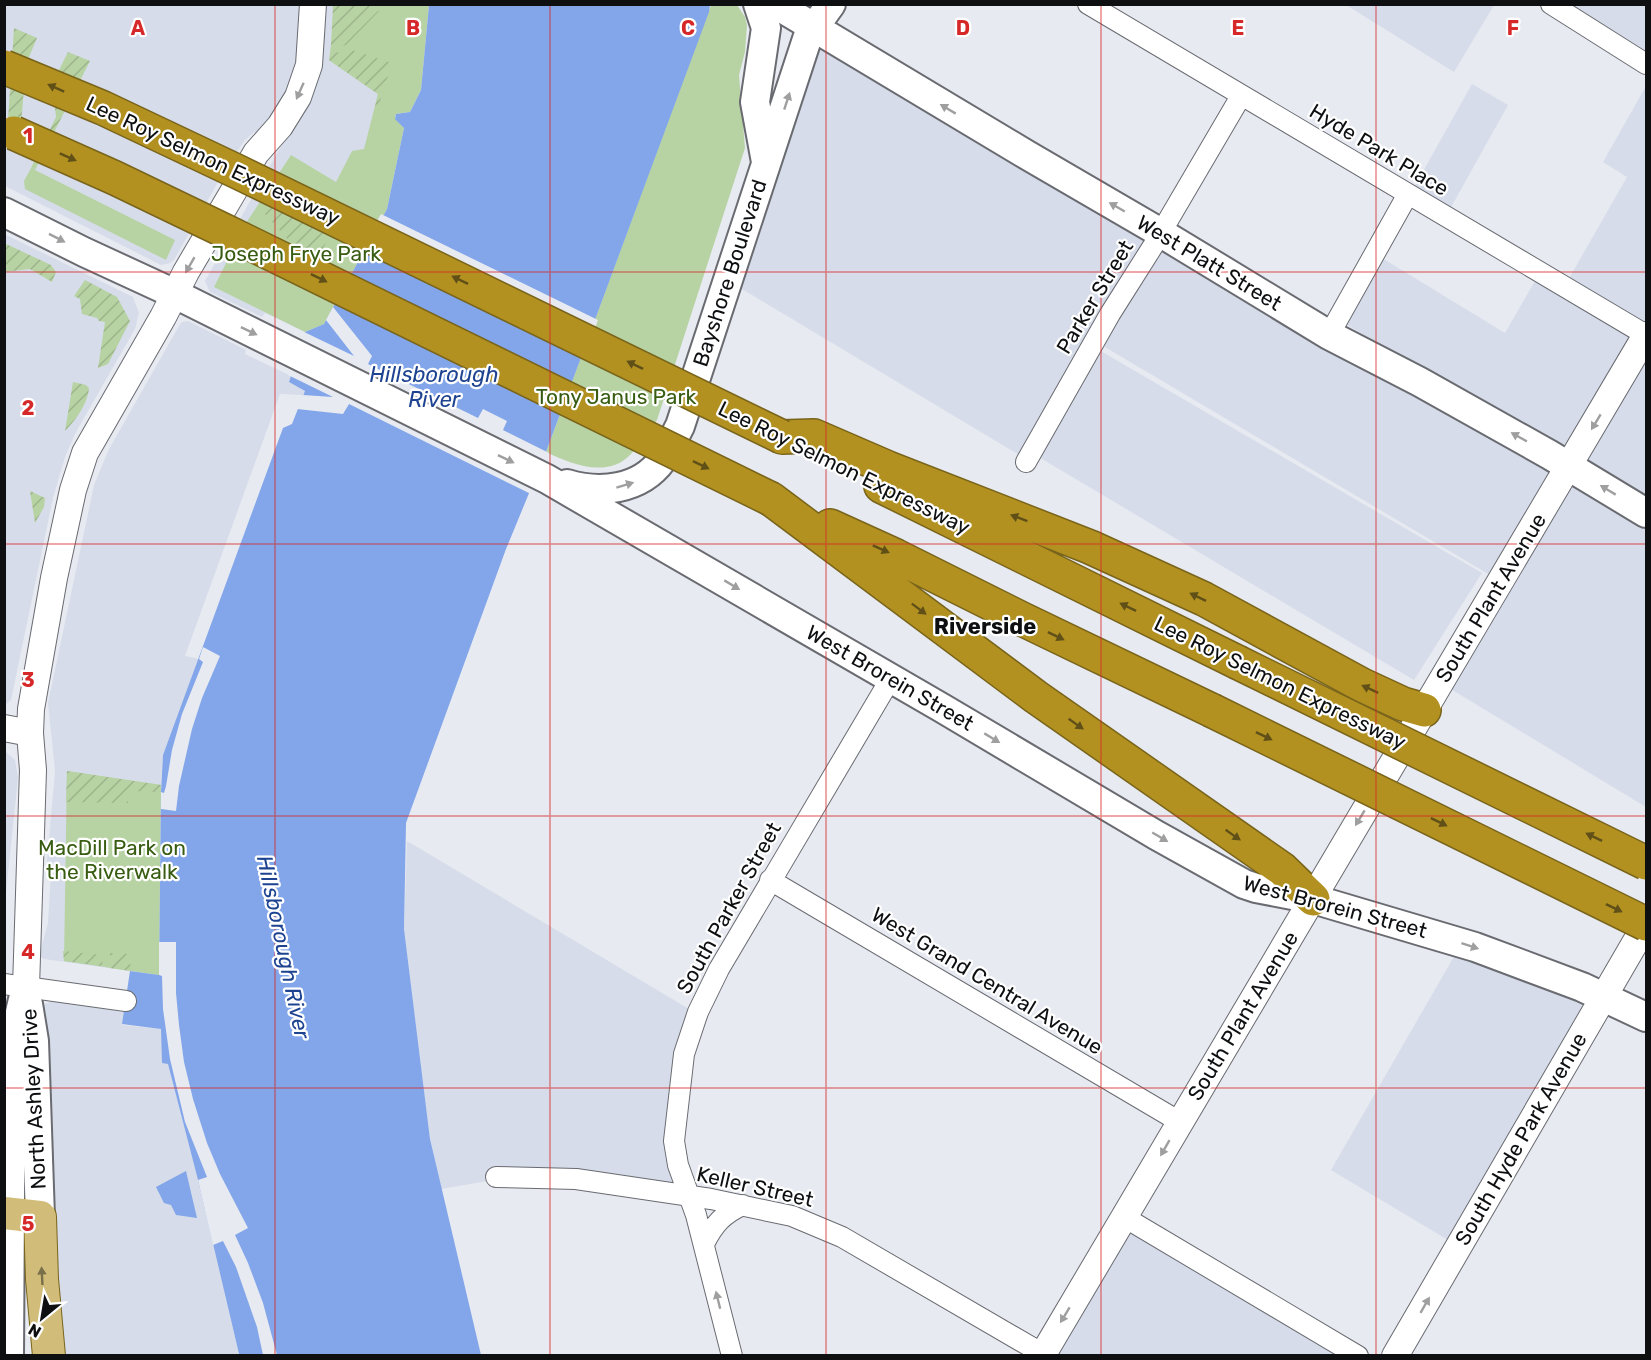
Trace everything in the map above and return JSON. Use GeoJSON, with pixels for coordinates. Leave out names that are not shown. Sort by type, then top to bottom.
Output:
{"type":"FeatureCollection","features":[{"type":"Feature","properties":{"kind":"highway","name":"Lee Roy Selmon Expressway"},"geometry":{"type":"LineString","coordinates":[[4,67],[103,108],[227,166],[1647,863]]}},
{"type":"Feature","properties":{"kind":"highway"},"geometry":{"type":"LineString","coordinates":[[8,131],[215,226],[1647,924]]}},
{"type":"Feature","properties":{"kind":"highway"},"geometry":{"type":"LineString","coordinates":[[782,437],[813,436],[888,468],[1079,542],[1212,603],[1362,685],[1403,704],[1424,710]]}},
{"type":"Feature","properties":{"kind":"highway"},"geometry":{"type":"LineString","coordinates":[[771,499],[1036,697],[1282,869],[1313,899]]}},
{"type":"Feature","properties":{"kind":"main road","name":"Bayshore Boulevard"},"geometry":{"type":"LineString","coordinates":[[548,479],[588,490],[602,490],[629,484],[641,478],[652,471],[662,460],[680,426],[808,36],[831,4]]}},
{"type":"Feature","properties":{"kind":"main road","name":"West Platt Street"},"geometry":{"type":"LineString","coordinates":[[773,7],[813,28],[1161,233],[1329,335],[1420,382],[1647,513]]}},
{"type":"Feature","properties":{"kind":"main road"},"geometry":{"type":"LineString","coordinates":[[766,164],[755,102],[765,33],[773,7]]}},
{"type":"Feature","properties":{"kind":"main road","name":"West Brorein Street"},"geometry":{"type":"LineString","coordinates":[[4,212],[186,299],[548,479],[1219,871],[1257,888],[1313,899],[1475,947],[1604,996],[1647,1017]]}},
{"type":"Feature","properties":{"kind":"main road"},"geometry":{"type":"LineString","coordinates":[[9,1356],[7,1213],[15,986]]}},
{"type":"Feature","properties":{"kind":"main road","name":"North Ashley Drive"},"geometry":{"type":"LineString","coordinates":[[15,986],[34,1041],[42,1279],[49,1356]]}},
{"type":"Feature","properties":{"kind":"main road"},"geometry":{"type":"LineString","coordinates":[[7,1213],[40,1217]]}},
{"type":"Feature","properties":{"kind":"street"},"geometry":{"type":"LineString","coordinates":[[126,1001],[15,986],[33,770],[31,709],[54,578],[73,490],[85,453],[186,299],[256,153],[273,134],[298,97],[309,65],[313,4]]}},
{"type":"Feature","properties":{"kind":"street","name":"Hyde Park Place"},"geometry":{"type":"LineString","coordinates":[[1088,4],[1646,335]]}},
{"type":"Feature","properties":{"kind":"street"},"geometry":{"type":"LineString","coordinates":[[1551,4],[1647,64]]}},
{"type":"Feature","properties":{"kind":"street","name":"Parker Street"},"geometry":{"type":"LineString","coordinates":[[1026,462],[1110,314],[1161,233],[1241,96]]}},
{"type":"Feature","properties":{"kind":"street"},"geometry":{"type":"LineString","coordinates":[[1329,335],[1408,194]]}},
{"type":"Feature","properties":{"kind":"street","name":"South Plant Avenue"},"geometry":{"type":"LineString","coordinates":[[1042,1355],[1646,335]]}},
{"type":"Feature","properties":{"kind":"street","name":"South Parker Street"},"geometry":{"type":"LineString","coordinates":[[732,1356],[704,1244],[678,1165],[674,1141],[684,1054],[711,983],[891,678]]}},
{"type":"Feature","properties":{"kind":"street"},"geometry":{"type":"LineString","coordinates":[[4,728],[30,733]]}},
{"type":"Feature","properties":{"kind":"street","name":"West Grand Central Avenue"},"geometry":{"type":"LineString","coordinates":[[770,880],[1180,1122]]}},
{"type":"Feature","properties":{"kind":"street","name":"South Hyde Park Avenue"},"geometry":{"type":"LineString","coordinates":[[1395,1356],[1647,924]]}},
{"type":"Feature","properties":{"kind":"street","name":"Keller Street"},"geometry":{"type":"LineString","coordinates":[[496,1177],[576,1179],[689,1195],[792,1216],[842,1237],[1042,1355]]}},
{"type":"Feature","properties":{"kind":"street"},"geometry":{"type":"LineString","coordinates":[[704,1244],[718,1220],[727,1212],[743,1205]]}},
{"type":"Feature","properties":{"kind":"street"},"geometry":{"type":"LineString","coordinates":[[1124,1217],[1358,1356]]}},
{"type":"Feature","properties":{"kind":"shaded area"},"geometry":{"type":"Polygon","coordinates":[[[4,5],[305,5],[297,72],[264,137],[254,132],[245,140],[226,168],[174,260],[170,263],[161,265],[5,186],[4,5]]]}},
{"type":"Feature","properties":{"kind":"shaded area"},"geometry":{"type":"Polygon","coordinates":[[[324,5],[429,5],[305,332],[265,313],[262,317],[210,292],[205,281],[303,107],[321,57],[324,40],[324,5]]]}},
{"type":"Feature","properties":{"kind":"shaded area"},"geometry":{"type":"Polygon","coordinates":[[[1346,5],[1494,5],[1454,72],[1346,5]]]}},
{"type":"Feature","properties":{"kind":"shaded area"},"geometry":{"type":"Polygon","coordinates":[[[1556,5],[1646,5],[1646,57],[1556,5]]]}},
{"type":"Feature","properties":{"kind":"shaded area"},"geometry":{"type":"Polygon","coordinates":[[[818,28],[1562,468],[1495,578],[1093,340],[1026,459],[737,286],[818,28]]]}},
{"type":"Feature","properties":{"kind":"shaded area"},"geometry":{"type":"Polygon","coordinates":[[[1472,84],[1508,105],[1444,220],[1407,200],[1472,84]]]}},
{"type":"Feature","properties":{"kind":"shaded area"},"geometry":{"type":"Polygon","coordinates":[[[1646,86],[1646,505],[1339,320],[1377,255],[1505,333],[1539,274],[1563,289],[1627,177],[1603,162],[1646,86]]]}},
{"type":"Feature","properties":{"kind":"shaded area"},"geometry":{"type":"Polygon","coordinates":[[[4,234],[133,297],[139,313],[135,329],[76,432],[65,457],[53,498],[11,700],[5,705],[4,234]]]}},
{"type":"Feature","properties":{"kind":"shaded area"},"geometry":{"type":"Polygon","coordinates":[[[188,321],[246,350],[245,354],[291,376],[289,382],[305,391],[303,395],[280,394],[185,656],[199,659],[163,755],[159,975],[44,959],[39,956],[48,923],[51,873],[47,861],[55,771],[48,703],[94,485],[109,449],[179,326],[182,322],[188,321]]]}},
{"type":"Feature","properties":{"kind":"shaded area"},"geometry":{"type":"Polygon","coordinates":[[[1099,350],[1482,573],[1414,680],[1037,456],[1099,350]]]}},
{"type":"Feature","properties":{"kind":"shaded area"},"geometry":{"type":"Polygon","coordinates":[[[1572,469],[1646,515],[1646,807],[1444,685],[1572,469]]]}},
{"type":"Feature","properties":{"kind":"shaded area"},"geometry":{"type":"Polygon","coordinates":[[[5,751],[15,760],[18,778],[5,902],[5,751]]]}},
{"type":"Feature","properties":{"kind":"shaded area"},"geometry":{"type":"Polygon","coordinates":[[[407,841],[689,1009],[681,1062],[680,1188],[511,1177],[441,1189],[430,1139],[404,929],[407,841]]]}},
{"type":"Feature","properties":{"kind":"shaded area"},"geometry":{"type":"Polygon","coordinates":[[[1456,953],[1607,1000],[1453,1243],[1331,1170],[1456,953]]]}},
{"type":"Feature","properties":{"kind":"shaded area"},"geometry":{"type":"Polygon","coordinates":[[[53,1001],[124,1012],[122,1025],[162,1029],[162,1062],[168,1064],[239,1355],[61,1355],[41,1009],[45,1004],[53,1001]]]}},
{"type":"Feature","properties":{"kind":"shaded area"},"geometry":{"type":"Polygon","coordinates":[[[1126,1225],[1345,1356],[1042,1356],[1126,1225]]]}},
{"type":"Feature","properties":{"kind":"green space","name":"Joseph Frye Park"},"geometry":{"type":"Polygon","coordinates":[[[333,5],[429,5],[421,90],[410,112],[396,114],[395,118],[404,128],[387,209],[324,324],[305,332],[214,287],[248,220],[291,155],[336,182],[352,151],[364,149],[378,94],[329,60],[333,5]]]}},
{"type":"Feature","properties":{"kind":"green space"},"geometry":{"type":"Polygon","coordinates":[[[333,5],[372,5],[379,11],[346,45],[339,47],[331,45],[333,5]]]}},
{"type":"Feature","properties":{"kind":"green space","name":"Tony Janus Park"},"geometry":{"type":"Polygon","coordinates":[[[711,5],[737,5],[747,25],[745,52],[739,75],[745,148],[657,420],[638,446],[622,462],[601,468],[567,461],[546,452],[711,5]]]}},
{"type":"Feature","properties":{"kind":"green space"},"geometry":{"type":"Polygon","coordinates":[[[14,28],[37,38],[26,64],[21,125],[8,120],[14,28]]]}},
{"type":"Feature","properties":{"kind":"green space"},"geometry":{"type":"Polygon","coordinates":[[[352,50],[392,63],[378,108],[375,107],[378,94],[329,60],[334,53],[352,50]]]}},
{"type":"Feature","properties":{"kind":"green space"},"geometry":{"type":"Polygon","coordinates":[[[68,52],[90,61],[35,170],[31,168],[56,117],[53,91],[59,70],[68,52]]]}},
{"type":"Feature","properties":{"kind":"green space"},"geometry":{"type":"Polygon","coordinates":[[[31,168],[175,240],[166,260],[25,189],[24,181],[31,168]]]}},
{"type":"Feature","properties":{"kind":"green space"},"geometry":{"type":"Polygon","coordinates":[[[276,202],[345,207],[313,267],[265,214],[276,202]]]}},
{"type":"Feature","properties":{"kind":"green space"},"geometry":{"type":"Polygon","coordinates":[[[4,243],[51,265],[56,272],[52,282],[30,269],[5,272],[4,243]]]}},
{"type":"Feature","properties":{"kind":"green space"},"geometry":{"type":"Polygon","coordinates":[[[85,280],[117,297],[130,321],[108,364],[98,368],[105,322],[82,314],[80,299],[74,296],[85,280]]]}},
{"type":"Feature","properties":{"kind":"green space"},"geometry":{"type":"Polygon","coordinates":[[[73,382],[89,388],[81,411],[65,431],[73,382]]]}},
{"type":"Feature","properties":{"kind":"green space"},"geometry":{"type":"Polygon","coordinates":[[[30,491],[45,498],[44,507],[35,523],[30,491]]]}},
{"type":"Feature","properties":{"kind":"green space","name":"MacDill Park on the Riverwalk"},"geometry":{"type":"Polygon","coordinates":[[[67,771],[161,785],[159,975],[64,961],[67,771]]]}},
{"type":"Feature","properties":{"kind":"green space"},"geometry":{"type":"Polygon","coordinates":[[[67,771],[161,785],[161,792],[129,791],[128,803],[66,802],[67,771]]]}},
{"type":"Feature","properties":{"kind":"green space"},"geometry":{"type":"Polygon","coordinates":[[[63,951],[103,955],[102,966],[64,961],[63,951]]]}},
{"type":"Feature","properties":{"kind":"green space"},"geometry":{"type":"Polygon","coordinates":[[[110,953],[131,954],[130,971],[110,968],[110,953]]]}},
{"type":"Feature","properties":{"kind":"water","name":"Hillsborough River"},"geometry":{"type":"Polygon","coordinates":[[[429,5],[710,5],[546,452],[506,549],[406,823],[404,929],[430,1139],[481,1355],[233,1355],[239,1354],[198,1180],[168,1064],[162,1063],[161,1029],[122,1024],[130,971],[159,975],[163,755],[283,428],[292,424],[305,391],[289,382],[305,332],[324,324],[387,209],[404,128],[395,119],[396,114],[410,112],[421,90],[429,5]]]}},
{"type":"Feature","properties":{"kind":"water"},"geometry":{"type":"Polygon","coordinates":[[[186,1171],[197,1218],[176,1215],[171,1205],[164,1203],[156,1187],[186,1171]]]}},
{"type":"Feature","properties":{"kind":"pier"},"geometry":{"type":"Polygon","coordinates":[[[381,214],[598,320],[584,358],[362,248],[381,214]]]}},
{"type":"Feature","properties":{"kind":"pier"},"geometry":{"type":"Polygon","coordinates":[[[333,307],[372,356],[368,364],[478,418],[483,409],[507,421],[503,430],[549,453],[533,495],[349,404],[343,414],[297,409],[303,395],[333,397],[288,375],[302,331],[354,356],[326,320],[333,307]]]}},
{"type":"Feature","properties":{"kind":"pier"},"geometry":{"type":"Polygon","coordinates":[[[203,647],[220,656],[192,729],[179,786],[176,811],[161,809],[161,792],[164,793],[166,786],[172,750],[182,714],[203,662],[199,659],[203,647]]]}},
{"type":"Feature","properties":{"kind":"pier"},"geometry":{"type":"Polygon","coordinates":[[[159,942],[176,942],[176,993],[179,1025],[184,1062],[193,1099],[220,1174],[248,1228],[235,1235],[263,1303],[277,1355],[263,1355],[257,1327],[236,1267],[223,1241],[213,1245],[198,1180],[207,1177],[185,1122],[170,1059],[163,1009],[162,976],[159,975],[159,942]]]}},
{"type":"Feature","properties":{"kind":"district","name":"Riverside"},"geometry":{"type":"Point","coordinates":[985,626]}}]}
